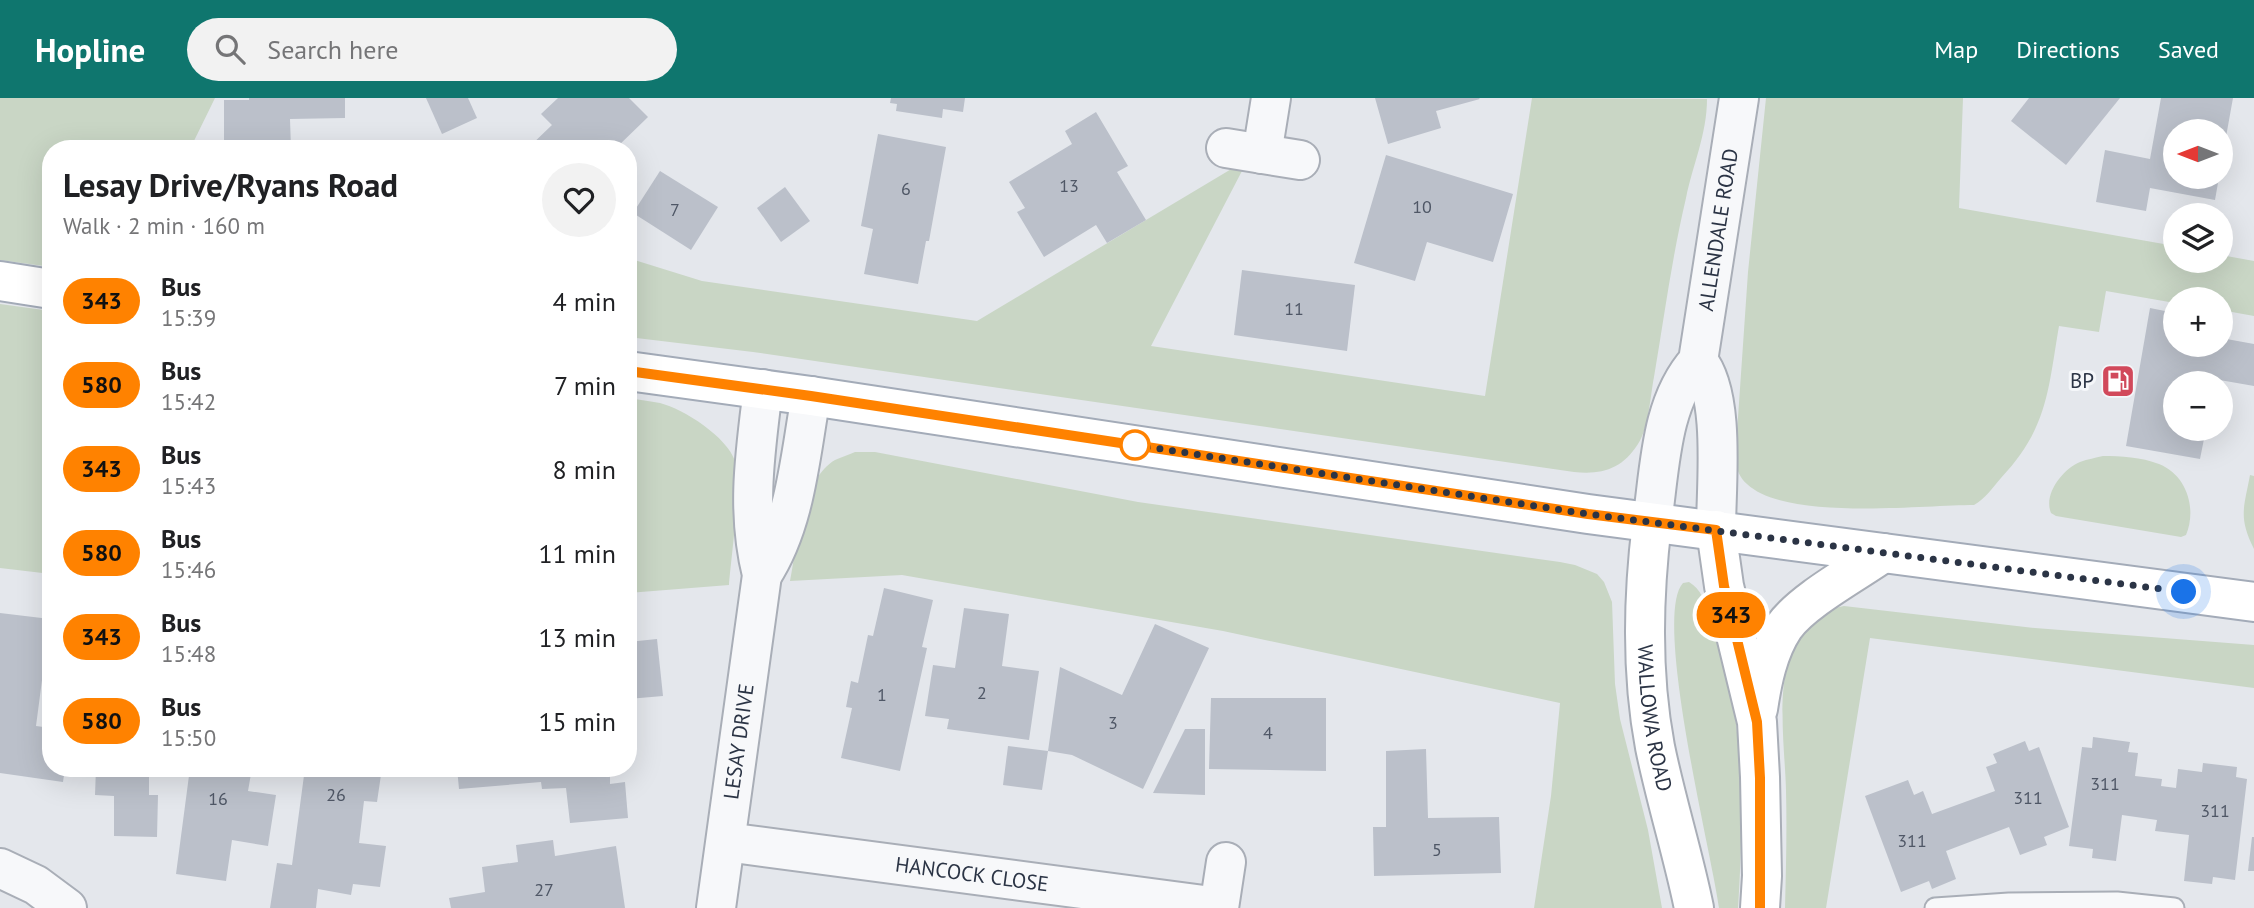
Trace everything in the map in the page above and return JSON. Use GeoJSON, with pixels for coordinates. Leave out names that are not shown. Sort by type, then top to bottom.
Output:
{"type":"FeatureCollection","features":[{"type":"Feature","properties":{"kind":"main road"},"geometry":{"type":"LineString","coordinates":[[0,281],[42,288]]}},
{"type":"Feature","properties":{"kind":"main road"},"geometry":{"type":"LineString","coordinates":[[637,372],[1652,523],[2254,602]]}},
{"type":"Feature","properties":{"kind":"main road","name":"WALLOWA ROAD"},"geometry":{"type":"LineString","coordinates":[[1652,523],[1644,621],[1647,691],[1655,747],[1694,908]]}},
{"type":"Feature","properties":{"kind":"main road"},"geometry":{"type":"LineString","coordinates":[[1716,530],[1724,586],[1757,722],[1762,876],[1760,908]]}},
{"type":"Feature","properties":{"kind":"main road"},"geometry":{"type":"LineString","coordinates":[[1757,722],[1767,667],[1785,625],[1799,610],[1883,553]]}},
{"type":"Feature","properties":{"kind":"street"},"geometry":{"type":"LineString","coordinates":[[1271,98],[1244,151],[1300,160]]}},
{"type":"Feature","properties":{"kind":"street","name":"ALLENDALE ROAD"},"geometry":{"type":"LineString","coordinates":[[1652,523],[1669,417],[1682,383],[1698,361],[1739,98]]}},
{"type":"Feature","properties":{"kind":"street"},"geometry":{"type":"LineString","coordinates":[[1698,361],[1704,369],[1714,396],[1717,424],[1716,530]]}},
{"type":"Feature","properties":{"kind":"street","name":"LESAY DRIVE"},"geometry":{"type":"LineString","coordinates":[[716,908],[762,575],[754,537],[752,498],[753,467],[763,389]]}},
{"type":"Feature","properties":{"kind":"street","name":"LESAY DRIVE"},"geometry":{"type":"LineString","coordinates":[[762,575],[772,559],[787,522],[811,396]]}},
{"type":"Feature","properties":{"kind":"street","name":"HANCOCK CLOSE"},"geometry":{"type":"LineString","coordinates":[[726,842],[1219,908],[1226,862]]}},
{"type":"Feature","properties":{"kind":"street"},"geometry":{"type":"LineString","coordinates":[[0,868],[36,885],[66,908]]}},
{"type":"Feature","properties":{"kind":"lane"},"geometry":{"type":"LineString","coordinates":[[1935,908],[1999,903],[2117,902],[2174,908]]}},
{"type":"Feature","properties":{"kind":"green space"},"geometry":{"type":"Polygon","coordinates":[[[0,98],[215,98],[194,140],[42,140],[42,266],[0,260],[0,98]]]}},
{"type":"Feature","properties":{"kind":"green space"},"geometry":{"type":"Polygon","coordinates":[[[1532,98],[1707,99],[1702,137],[1676,243],[1645,429],[1632,453],[1618,465],[1602,471],[1574,472],[753,352],[637,338],[637,261],[702,281],[977,321],[1233,168],[1243,169],[1151,346],[1485,396],[1532,98]]]}},
{"type":"Feature","properties":{"kind":"green space"},"geometry":{"type":"Polygon","coordinates":[[[1766,98],[1963,98],[1959,208],[2163,244],[2163,273],[2233,273],[2233,257],[2254,261],[2254,316],[2233,312],[2233,287],[2163,287],[2163,301],[2106,291],[2099,332],[2059,326],[2048,389],[2037,425],[2017,460],[1982,500],[1974,505],[1822,507],[1766,496],[1747,484],[1739,474],[1735,461],[1748,272],[1766,98]]]}},
{"type":"Feature","properties":{"kind":"green space"},"geometry":{"type":"Polygon","coordinates":[[[0,304],[42,310],[42,573],[0,568],[0,304]]]}},
{"type":"Feature","properties":{"kind":"green space"},"geometry":{"type":"Polygon","coordinates":[[[637,399],[670,406],[704,425],[723,443],[735,461],[737,485],[729,585],[637,592],[637,399]]]}},
{"type":"Feature","properties":{"kind":"green space"},"geometry":{"type":"Polygon","coordinates":[[[855,452],[875,452],[1138,502],[1560,562],[1597,574],[1604,582],[1612,602],[1615,684],[1620,719],[1648,830],[1662,908],[1534,908],[1551,796],[1560,703],[1223,631],[902,575],[790,581],[802,515],[815,482],[835,460],[855,452]]]}},
{"type":"Feature","properties":{"kind":"green space"},"geometry":{"type":"Polygon","coordinates":[[[2103,456],[2131,457],[2152,462],[2169,469],[2177,476],[2190,504],[2186,535],[2181,537],[2051,513],[2049,506],[2052,490],[2061,476],[2080,462],[2103,456]]]}},
{"type":"Feature","properties":{"kind":"green space"},"geometry":{"type":"Polygon","coordinates":[[[2250,475],[2254,476],[2254,549],[2244,520],[2244,504],[2250,475]]]}},
{"type":"Feature","properties":{"kind":"green space"},"geometry":{"type":"Polygon","coordinates":[[[1689,582],[1697,588],[1706,604],[1721,646],[1736,720],[1741,797],[1738,908],[1719,908],[1679,686],[1675,604],[1683,583],[1689,582]]]}},
{"type":"Feature","properties":{"kind":"green space"},"geometry":{"type":"Polygon","coordinates":[[[1844,606],[2035,628],[2254,645],[2254,688],[1870,638],[1826,908],[1785,908],[1784,682],[1790,656],[1801,633],[1818,616],[1844,606]]]}},
{"type":"Feature","properties":{"kind":"building"},"geometry":{"type":"Polygon","coordinates":[[[345,98],[345,118],[290,119],[291,140],[224,140],[224,100],[345,98]]]}},
{"type":"Feature","properties":{"kind":"building"},"geometry":{"type":"Polygon","coordinates":[[[426,98],[468,98],[477,118],[442,134],[426,98]]]}},
{"type":"Feature","properties":{"kind":"building"},"geometry":{"type":"Polygon","coordinates":[[[558,98],[629,98],[648,117],[624,140],[536,140],[552,125],[541,114],[558,98]]]}},
{"type":"Feature","properties":{"kind":"building"},"geometry":{"type":"Polygon","coordinates":[[[891,98],[965,98],[963,112],[943,109],[942,118],[896,111],[897,104],[890,103],[891,98]]]}},
{"type":"Feature","properties":{"kind":"building"},"geometry":{"type":"Polygon","coordinates":[[[1375,98],[1480,99],[1436,111],[1441,128],[1388,144],[1375,98]]]}},
{"type":"Feature","properties":{"kind":"building"},"geometry":{"type":"Polygon","coordinates":[[[2029,98],[2120,98],[2066,165],[2011,121],[2029,98]]]}},
{"type":"Feature","properties":{"kind":"building"},"geometry":{"type":"Polygon","coordinates":[[[2161,98],[2233,98],[2229,119],[2163,119],[2163,189],[2217,189],[2215,200],[2150,188],[2146,211],[2096,202],[2105,150],[2150,159],[2161,98]]]}},
{"type":"Feature","properties":{"kind":"building"},"geometry":{"type":"Polygon","coordinates":[[[1096,112],[1128,166],[1117,172],[1146,220],[1107,243],[1096,225],[1044,257],[1017,212],[1025,208],[1009,182],[1072,144],[1065,131],[1096,112]]]}},
{"type":"Feature","properties":{"kind":"building"},"geometry":{"type":"Polygon","coordinates":[[[878,134],[946,147],[929,241],[926,241],[918,284],[864,274],[873,229],[861,226],[878,134]]]}},
{"type":"Feature","properties":{"kind":"building"},"geometry":{"type":"Polygon","coordinates":[[[1386,155],[1513,194],[1493,262],[1427,242],[1415,281],[1354,263],[1386,155]]]}},
{"type":"Feature","properties":{"kind":"building"},"geometry":{"type":"Polygon","coordinates":[[[660,171],[718,207],[691,250],[637,216],[637,207],[660,171]]]}},
{"type":"Feature","properties":{"kind":"building"},"geometry":{"type":"Polygon","coordinates":[[[785,187],[810,221],[781,242],[757,208],[785,187]]]}},
{"type":"Feature","properties":{"kind":"building"},"geometry":{"type":"Polygon","coordinates":[[[1242,270],[1355,285],[1347,351],[1234,335],[1242,270]]]}},
{"type":"Feature","properties":{"kind":"building"},"geometry":{"type":"Polygon","coordinates":[[[2150,308],[2163,311],[2163,357],[2233,357],[2233,340],[2254,344],[2254,386],[2233,382],[2233,371],[2163,371],[2163,441],[2204,441],[2200,459],[2126,446],[2150,308]]]}},
{"type":"Feature","properties":{"kind":"building"},"geometry":{"type":"Polygon","coordinates":[[[884,588],[933,600],[922,647],[927,648],[900,771],[841,758],[852,708],[846,707],[851,681],[858,683],[868,635],[873,636],[884,588]]]}},
{"type":"Feature","properties":{"kind":"building"},"geometry":{"type":"Polygon","coordinates":[[[964,608],[1009,614],[1002,666],[1039,671],[1029,740],[947,729],[949,719],[925,716],[933,665],[955,668],[964,608]]]}},
{"type":"Feature","properties":{"kind":"building"},"geometry":{"type":"Polygon","coordinates":[[[0,613],[42,618],[42,680],[36,726],[42,727],[42,777],[64,777],[63,782],[0,773],[0,613]]]}},
{"type":"Feature","properties":{"kind":"building"},"geometry":{"type":"Polygon","coordinates":[[[1155,624],[1209,648],[1143,789],[1072,755],[1048,751],[1060,667],[1122,695],[1155,624]]]}},
{"type":"Feature","properties":{"kind":"building"},"geometry":{"type":"Polygon","coordinates":[[[657,639],[663,696],[637,698],[637,641],[657,639]]]}},
{"type":"Feature","properties":{"kind":"building"},"geometry":{"type":"Polygon","coordinates":[[[1211,698],[1326,698],[1326,771],[1209,769],[1211,698]]]}},
{"type":"Feature","properties":{"kind":"building"},"geometry":{"type":"Polygon","coordinates":[[[1185,729],[1205,729],[1205,795],[1153,793],[1185,729]]]}},
{"type":"Feature","properties":{"kind":"building"},"geometry":{"type":"Polygon","coordinates":[[[2093,737],[2130,742],[2128,752],[2138,753],[2135,776],[2162,779],[2161,786],[2176,788],[2178,769],[2202,772],[2203,763],[2237,767],[2236,777],[2247,779],[2235,880],[2213,877],[2212,884],[2184,881],[2189,835],[2155,831],[2157,820],[2122,815],[2116,861],[2092,858],[2093,849],[2069,846],[2082,747],[2092,748],[2093,737]]]}},
{"type":"Feature","properties":{"kind":"building"},"geometry":{"type":"Polygon","coordinates":[[[2025,741],[2029,751],[2039,747],[2069,827],[2044,837],[2047,845],[2020,855],[2009,827],[1946,851],[1956,879],[1932,889],[1929,881],[1901,892],[1865,796],[1908,780],[1914,795],[1923,791],[1932,814],[1995,791],[1986,767],[1997,763],[1993,754],[2025,741]]]}},
{"type":"Feature","properties":{"kind":"building"},"geometry":{"type":"Polygon","coordinates":[[[1008,746],[1048,751],[1042,790],[1003,785],[1008,746]]]}},
{"type":"Feature","properties":{"kind":"building"},"geometry":{"type":"Polygon","coordinates":[[[1426,749],[1428,818],[1499,817],[1501,873],[1374,876],[1373,827],[1386,827],[1386,751],[1426,749]]]}},
{"type":"Feature","properties":{"kind":"building"},"geometry":{"type":"Polygon","coordinates":[[[96,777],[149,777],[149,795],[158,795],[157,837],[114,836],[114,796],[95,795],[96,777]]]}},
{"type":"Feature","properties":{"kind":"building"},"geometry":{"type":"Polygon","coordinates":[[[189,777],[250,777],[248,791],[276,795],[268,846],[232,840],[226,881],[176,874],[189,777]]]}},
{"type":"Feature","properties":{"kind":"building"},"geometry":{"type":"Polygon","coordinates":[[[304,777],[381,777],[377,802],[364,801],[359,843],[386,846],[380,887],[353,884],[351,895],[318,889],[316,908],[270,908],[277,863],[292,865],[304,777]]]}},
{"type":"Feature","properties":{"kind":"building"},"geometry":{"type":"Polygon","coordinates":[[[458,777],[610,777],[610,784],[625,782],[628,818],[570,823],[566,788],[542,789],[541,782],[459,789],[458,777]]]}},
{"type":"Feature","properties":{"kind":"building"},"geometry":{"type":"Polygon","coordinates":[[[2252,837],[2254,871],[2248,871],[2252,837]]]}},
{"type":"Feature","properties":{"kind":"building"},"geometry":{"type":"Polygon","coordinates":[[[553,840],[555,856],[616,846],[625,908],[451,908],[449,898],[485,892],[482,867],[518,862],[516,845],[553,840]]]}},
{"type":"Feature","properties":{"kind":"bus line","name":"343"},"geometry":{"type":"LineString","coordinates":[[637,372],[811,396],[1588,514],[1716,530],[1724,586],[1757,722],[1762,876],[1760,908]]}},
{"type":"Feature","properties":{"kind":"place","name":"BP"},"geometry":{"type":"Point","coordinates":[2118,381]}},
{"type":"Feature","properties":{"kind":"route"},"geometry":{"type":"LineString","coordinates":[[1135,445],[1652,523],[2184,592]]}}]}
